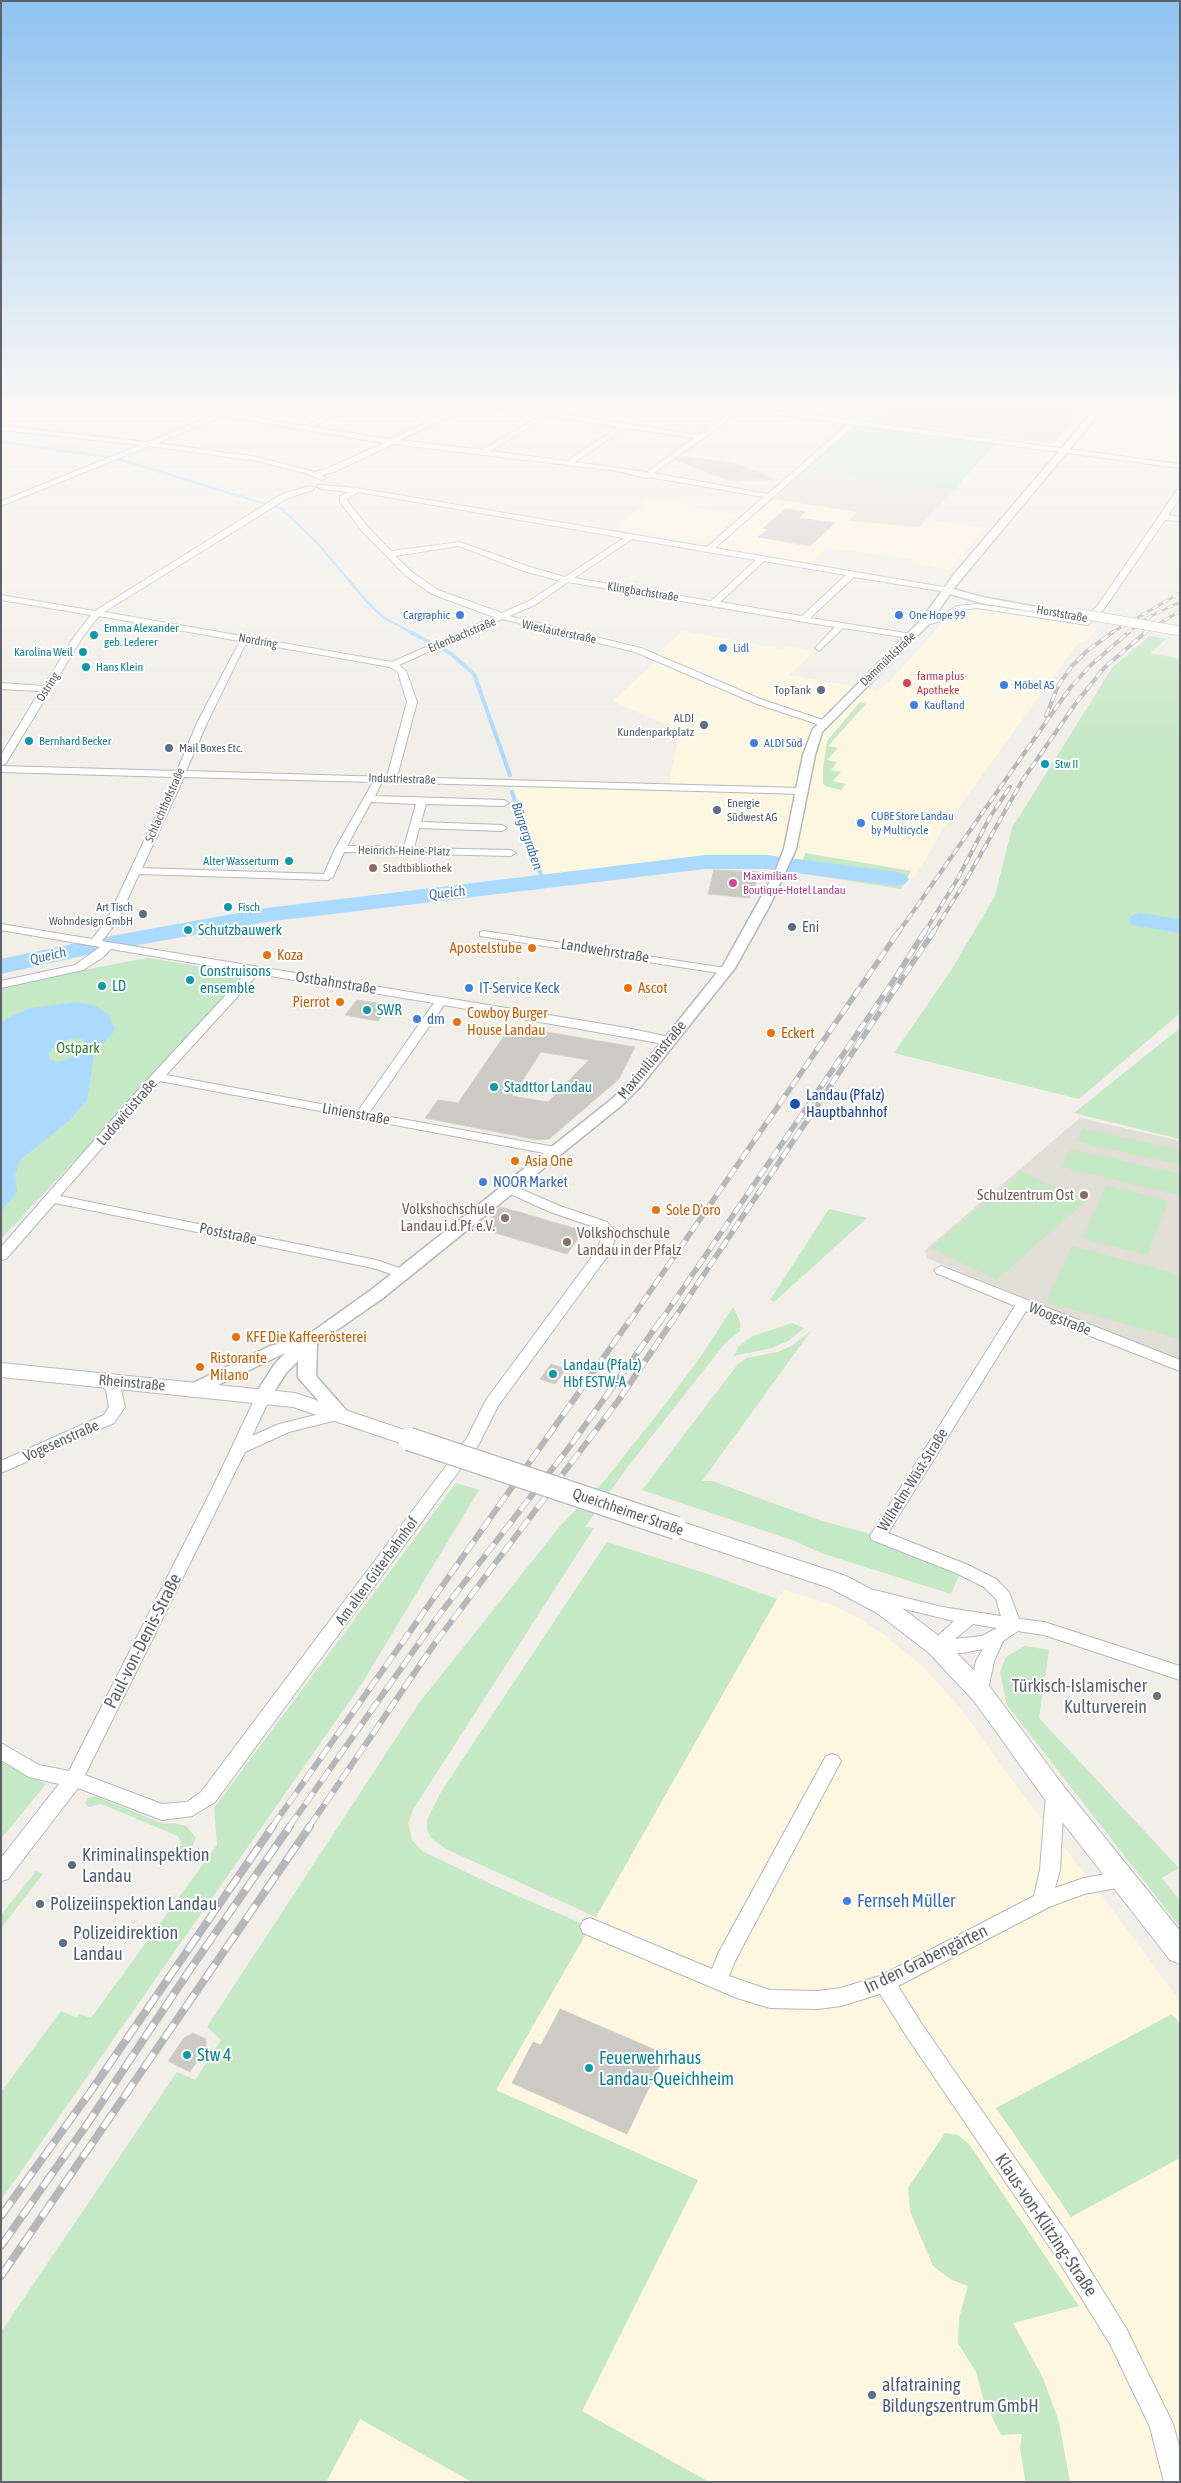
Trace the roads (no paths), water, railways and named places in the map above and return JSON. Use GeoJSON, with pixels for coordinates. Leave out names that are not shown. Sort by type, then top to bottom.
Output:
{"type":"FeatureCollection","features":[{"type":"Feature","properties":{"kind":"main road","name":"Rheinstraße"},"geometry":{"type":"LineString","coordinates":[[1,1370],[263,1396]]}},
{"type":"Feature","properties":{"kind":"main road","name":"Queichheimer Straße"},"geometry":{"type":"LineString","coordinates":[[263,1396],[295,1400],[340,1414],[409,1439],[838,1582],[863,1593],[892,1612],[936,1646],[979,1690],[1055,1794],[1180,1952]]}},
{"type":"Feature","properties":{"kind":"street"},"geometry":{"type":"LineString","coordinates":[[96,613],[250,518]]}},
{"type":"Feature","properties":{"kind":"street","name":"Wieslauterstraße"},"geometry":{"type":"LineString","coordinates":[[356,518],[390,554],[427,588],[502,618],[638,650],[760,702],[824,723]]}},
{"type":"Feature","properties":{"kind":"street","name":"Horststraße"},"geometry":{"type":"LineString","coordinates":[[523,518],[981,595],[1018,605]]}},
{"type":"Feature","properties":{"kind":"street"},"geometry":{"type":"LineString","coordinates":[[708,550],[744,518]]}},
{"type":"Feature","properties":{"kind":"street","name":"Dammühlstraße"},"geometry":{"type":"LineString","coordinates":[[824,723],[912,637],[935,610],[946,590],[1007,518]]}},
{"type":"Feature","properties":{"kind":"street"},"geometry":{"type":"LineString","coordinates":[[925,622],[946,617],[960,608],[971,606],[1085,623],[1096,612],[1161,518]]}},
{"type":"Feature","properties":{"kind":"street","name":"Erlenbachstraße"},"geometry":{"type":"LineString","coordinates":[[393,665],[502,618],[539,599],[631,536]]}},
{"type":"Feature","properties":{"kind":"street","name":"Klingbachstraße"},"geometry":{"type":"LineString","coordinates":[[390,554],[460,544],[527,569],[568,580],[912,637]]}},
{"type":"Feature","properties":{"kind":"street"},"geometry":{"type":"LineString","coordinates":[[713,604],[762,559]]}},
{"type":"Feature","properties":{"kind":"street"},"geometry":{"type":"LineString","coordinates":[[804,619],[852,574]]}},
{"type":"Feature","properties":{"kind":"street","name":"Horststraße"},"geometry":{"type":"LineString","coordinates":[[946,590],[981,600],[1180,632]]}},
{"type":"Feature","properties":{"kind":"street","name":"Nordring"},"geometry":{"type":"LineString","coordinates":[[1,597],[393,665]]}},
{"type":"Feature","properties":{"kind":"street"},"geometry":{"type":"LineString","coordinates":[[935,610],[956,603],[981,600]]}},
{"type":"Feature","properties":{"kind":"street","name":"Ostring"},"geometry":{"type":"LineString","coordinates":[[1,763],[86,625],[96,613]]}},
{"type":"Feature","properties":{"kind":"street"},"geometry":{"type":"LineString","coordinates":[[820,648],[841,625]]}},
{"type":"Feature","properties":{"kind":"street","name":"Schlachthofstraße"},"geometry":{"type":"LineString","coordinates":[[95,943],[112,920],[236,654],[247,639]]}},
{"type":"Feature","properties":{"kind":"street"},"geometry":{"type":"LineString","coordinates":[[392,778],[412,702],[402,671],[393,665]]}},
{"type":"Feature","properties":{"kind":"street"},"geometry":{"type":"LineString","coordinates":[[1,686],[47,689]]}},
{"type":"Feature","properties":{"kind":"street","name":"Maximilianstraße"},"geometry":{"type":"LineString","coordinates":[[263,1396],[280,1369],[309,1341],[403,1274],[617,1102],[670,1041],[740,949],[781,872],[790,849],[811,748],[817,731],[824,723]]}},
{"type":"Feature","properties":{"kind":"street","name":"Industriestraße"},"geometry":{"type":"LineString","coordinates":[[1,769],[392,778],[802,791]]}},
{"type":"Feature","properties":{"kind":"street"},"geometry":{"type":"LineString","coordinates":[[340,849],[380,778]]}},
{"type":"Feature","properties":{"kind":"street"},"geometry":{"type":"LineString","coordinates":[[369,800],[504,803]]}},
{"type":"Feature","properties":{"kind":"street"},"geometry":{"type":"LineString","coordinates":[[408,850],[422,801]]}},
{"type":"Feature","properties":{"kind":"street"},"geometry":{"type":"LineString","coordinates":[[415,825],[502,828]]}},
{"type":"Feature","properties":{"kind":"street","name":"Heinrich-Heine-Platz"},"geometry":{"type":"LineString","coordinates":[[135,871],[328,877],[340,849],[511,853]]}},
{"type":"Feature","properties":{"kind":"street","name":"Ostbahnstraße"},"geometry":{"type":"LineString","coordinates":[[1,928],[670,1041]]}},
{"type":"Feature","properties":{"kind":"street","name":"Landwehrstraße"},"geometry":{"type":"LineString","coordinates":[[484,934],[657,959],[725,971]]}},
{"type":"Feature","properties":{"kind":"street"},"geometry":{"type":"LineString","coordinates":[[1,985],[79,968],[98,956],[108,945]]}},
{"type":"Feature","properties":{"kind":"street","name":"Ludowicistraße"},"geometry":{"type":"LineString","coordinates":[[1,1256],[157,1077],[255,970]]}},
{"type":"Feature","properties":{"kind":"street"},"geometry":{"type":"LineString","coordinates":[[361,1115],[441,1001]]}},
{"type":"Feature","properties":{"kind":"street","name":"Linienstraße"},"geometry":{"type":"LineString","coordinates":[[157,1077],[555,1151]]}},
{"type":"Feature","properties":{"kind":"street","name":"Am alten Güterbahnhof"},"geometry":{"type":"LineString","coordinates":[[74,1779],[162,1812],[181,1812],[192,1808],[208,1797],[474,1440],[491,1404],[600,1258],[609,1237],[608,1231],[599,1223],[555,1209],[509,1188]]}},
{"type":"Feature","properties":{"kind":"street","name":"Poststraße"},"geometry":{"type":"LineString","coordinates":[[52,1198],[376,1264],[403,1274]]}},
{"type":"Feature","properties":{"kind":"street","name":"Woogstraße"},"geometry":{"type":"LineString","coordinates":[[941,1270],[1022,1305],[1180,1366]]}},
{"type":"Feature","properties":{"kind":"street","name":"Wilhelm-Wüst-Straße"},"geometry":{"type":"LineString","coordinates":[[1012,1626],[1003,1596],[990,1583],[962,1568],[878,1536],[1022,1305]]}},
{"type":"Feature","properties":{"kind":"street"},"geometry":{"type":"LineString","coordinates":[[239,1448],[284,1428],[340,1414],[307,1377],[306,1362],[309,1341]]}},
{"type":"Feature","properties":{"kind":"street","name":"Maximilianstraße"},"geometry":{"type":"LineString","coordinates":[[195,1389],[276,1350],[309,1341]]}},
{"type":"Feature","properties":{"kind":"street","name":"Vogesenstraße"},"geometry":{"type":"LineString","coordinates":[[1,1468],[109,1419],[117,1407],[113,1390],[106,1381]]}},
{"type":"Feature","properties":{"kind":"street","name":"Paul-von-Denis-Straße"},"geometry":{"type":"LineString","coordinates":[[1,1873],[74,1779],[263,1396]]}},
{"type":"Feature","properties":{"kind":"street"},"geometry":{"type":"LineString","coordinates":[[863,1593],[942,1614],[1060,1634],[1180,1674]]}},
{"type":"Feature","properties":{"kind":"street"},"geometry":{"type":"LineString","coordinates":[[936,1646],[969,1618]]}},
{"type":"Feature","properties":{"kind":"street"},"geometry":{"type":"LineString","coordinates":[[979,1690],[985,1661],[997,1638],[1012,1626]]}},
{"type":"Feature","properties":{"kind":"street"},"geometry":{"type":"LineString","coordinates":[[936,1646],[962,1646],[997,1638]]}},
{"type":"Feature","properties":{"kind":"street"},"geometry":{"type":"LineString","coordinates":[[1,1750],[35,1772],[74,1779]]}},
{"type":"Feature","properties":{"kind":"street"},"geometry":{"type":"LineString","coordinates":[[717,1981],[726,1958],[832,1761]]}},
{"type":"Feature","properties":{"kind":"street"},"geometry":{"type":"LineString","coordinates":[[1042,1901],[1050,1870],[1055,1794]]}},
{"type":"Feature","properties":{"kind":"street","name":"In den Grabengärten"},"geometry":{"type":"LineString","coordinates":[[590,1928],[717,1981],[770,1999],[792,2001],[841,1997],[885,1983],[1042,1901],[1084,1886],[1122,1879]]}},
{"type":"Feature","properties":{"kind":"street","name":"Klaus-von-Klitzing-Straße"},"geometry":{"type":"LineString","coordinates":[[885,1983],[914,2030],[1055,2236],[1109,2320],[1147,2391],[1161,2424],[1176,2482]]}},
{"type":"Feature","properties":{"kind":"water"},"geometry":{"type":"Polygon","coordinates":[[[76,1002],[94,1005],[108,1014],[115,1030],[94,1054],[87,1100],[70,1120],[20,1160],[15,1175],[17,1192],[1,1211],[1,1023],[9,1017],[31,1008],[76,1002]],[[82,1038],[70,1039],[55,1046],[49,1053],[49,1059],[57,1062],[73,1057],[83,1051],[87,1044],[82,1038]]]}},
{"type":"Feature","properties":{"kind":"waterway"},"geometry":{"type":"LineString","coordinates":[[291,518],[319,545],[369,604],[384,618],[413,633]]}},
{"type":"Feature","properties":{"kind":"waterway"},"geometry":{"type":"LineString","coordinates":[[410,632],[450,653],[474,674],[510,775]]}},
{"type":"Feature","properties":{"kind":"waterway","name":"Bürgergraben"},"geometry":{"type":"LineString","coordinates":[[512,792],[543,881]]}},
{"type":"Feature","properties":{"kind":"waterway","name":"Queich"},"geometry":{"type":"LineString","coordinates":[[1,967],[105,944],[266,915],[705,862],[767,862],[897,879]]}},
{"type":"Feature","properties":{"kind":"waterway","name":"Queich"},"geometry":{"type":"LineString","coordinates":[[1140,920],[1180,926]]}},
{"type":"Feature","properties":{"kind":"railway"},"geometry":{"type":"LineString","coordinates":[[1111,633],[1180,593]]}},
{"type":"Feature","properties":{"kind":"railway"},"geometry":{"type":"LineString","coordinates":[[1127,633],[1151,616],[1180,602]]}},
{"type":"Feature","properties":{"kind":"railway"},"geometry":{"type":"LineString","coordinates":[[1144,633],[1180,611]]}},
{"type":"Feature","properties":{"kind":"railway"},"geometry":{"type":"LineString","coordinates":[[1046,716],[1058,686],[1072,666],[1087,651],[1113,632]]}},
{"type":"Feature","properties":{"kind":"railway"},"geometry":{"type":"LineString","coordinates":[[898,933],[1070,688],[1091,665],[1129,632]]}},
{"type":"Feature","properties":{"kind":"railway"},"geometry":{"type":"LineString","coordinates":[[933,933],[965,882],[1022,781],[1076,703],[1104,668],[1146,632]]}},
{"type":"Feature","properties":{"kind":"railway"},"geometry":{"type":"LineString","coordinates":[[924,933],[957,880],[990,817],[1010,787]]}},
{"type":"Feature","properties":{"kind":"railway"},"geometry":{"type":"LineString","coordinates":[[629,1322],[899,931]]}},
{"type":"Feature","properties":{"kind":"railway"},"geometry":{"type":"LineString","coordinates":[[660,1322],[896,977],[925,931]]}},
{"type":"Feature","properties":{"kind":"railway"},"geometry":{"type":"LineString","coordinates":[[672,1322],[934,931]]}},
{"type":"Feature","properties":{"kind":"railway"},"geometry":{"type":"LineString","coordinates":[[272,1827],[630,1320]]}},
{"type":"Feature","properties":{"kind":"railway"},"geometry":{"type":"LineString","coordinates":[[289,1827],[436,1619],[570,1446],[661,1320]]}},
{"type":"Feature","properties":{"kind":"railway"},"geometry":{"type":"LineString","coordinates":[[309,1827],[435,1643],[618,1401],[673,1320]]}},
{"type":"Feature","properties":{"kind":"railway"},"geometry":{"type":"LineString","coordinates":[[1,2216],[91,2091],[273,1826]]}},
{"type":"Feature","properties":{"kind":"railway"},"geometry":{"type":"LineString","coordinates":[[1,2246],[90,2120],[191,1968],[290,1826]]}},
{"type":"Feature","properties":{"kind":"railway"},"geometry":{"type":"LineString","coordinates":[[1,2276],[310,1826]]}},
{"type":"Feature","properties":{"kind":"place","name":"Cargraphic"},"geometry":{"type":"Point","coordinates":[460,615]}},
{"type":"Feature","properties":{"kind":"place","name":"One Hope 99"},"geometry":{"type":"Point","coordinates":[899,615]}},
{"type":"Feature","properties":{"kind":"place","name":"Emma Alexander geb. Lederer"},"geometry":{"type":"Point","coordinates":[94,635]}},
{"type":"Feature","properties":{"kind":"place","name":"Lidl"},"geometry":{"type":"Point","coordinates":[723,648]}},
{"type":"Feature","properties":{"kind":"place","name":"Karolina Weil"},"geometry":{"type":"Point","coordinates":[83,652]}},
{"type":"Feature","properties":{"kind":"place","name":"Hans Klein"},"geometry":{"type":"Point","coordinates":[86,667]}},
{"type":"Feature","properties":{"kind":"place","name":"farma plus Apotheke"},"geometry":{"type":"Point","coordinates":[907,683]}},
{"type":"Feature","properties":{"kind":"place","name":"Möbel AS"},"geometry":{"type":"Point","coordinates":[1004,685]}},
{"type":"Feature","properties":{"kind":"place","name":"TopTank"},"geometry":{"type":"Point","coordinates":[821,690]}},
{"type":"Feature","properties":{"kind":"place","name":"Kaufland"},"geometry":{"type":"Point","coordinates":[914,705]}},
{"type":"Feature","properties":{"kind":"place","name":"ALDI Kundenparkplatz"},"geometry":{"type":"Point","coordinates":[704,725]}},
{"type":"Feature","properties":{"kind":"place","name":"Bernhard Becker"},"geometry":{"type":"Point","coordinates":[29,741]}},
{"type":"Feature","properties":{"kind":"place","name":"ALDI Süd"},"geometry":{"type":"Point","coordinates":[754,743]}},
{"type":"Feature","properties":{"kind":"place","name":"Mail Boxes Etc."},"geometry":{"type":"Point","coordinates":[169,748]}},
{"type":"Feature","properties":{"kind":"place","name":"Stw II"},"geometry":{"type":"Point","coordinates":[1045,764]}},
{"type":"Feature","properties":{"kind":"place","name":"Energie Südwest AG"},"geometry":{"type":"Point","coordinates":[717,810]}},
{"type":"Feature","properties":{"kind":"place","name":"CUBE Store Landau by Multicycle"},"geometry":{"type":"Point","coordinates":[861,823]}},
{"type":"Feature","properties":{"kind":"place","name":"Alter Wasserturm"},"geometry":{"type":"Point","coordinates":[289,861]}},
{"type":"Feature","properties":{"kind":"place","name":"Stadtbibliothek"},"geometry":{"type":"Point","coordinates":[373,868]}},
{"type":"Feature","properties":{"kind":"place","name":"Maximilians Boutique-Hotel Landau"},"geometry":{"type":"Point","coordinates":[733,883]}},
{"type":"Feature","properties":{"kind":"place","name":"Fisch"},"geometry":{"type":"Point","coordinates":[228,907]}},
{"type":"Feature","properties":{"kind":"place","name":"Art Tisch Wohndesign GmbH"},"geometry":{"type":"Point","coordinates":[143,914]}},
{"type":"Feature","properties":{"kind":"place","name":"Eni"},"geometry":{"type":"Point","coordinates":[792,927]}},
{"type":"Feature","properties":{"kind":"place","name":"Schutzbauwerk"},"geometry":{"type":"Point","coordinates":[188,930]}},
{"type":"Feature","properties":{"kind":"place","name":"Apostelstube"},"geometry":{"type":"Point","coordinates":[532,948]}},
{"type":"Feature","properties":{"kind":"place","name":"Koza"},"geometry":{"type":"Point","coordinates":[267,955]}},
{"type":"Feature","properties":{"kind":"place","name":"Construisons ensemble"},"geometry":{"type":"Point","coordinates":[190,980]}},
{"type":"Feature","properties":{"kind":"place","name":"LD"},"geometry":{"type":"Point","coordinates":[102,986]}},
{"type":"Feature","properties":{"kind":"place","name":"IT-Service Keck"},"geometry":{"type":"Point","coordinates":[469,988]}},
{"type":"Feature","properties":{"kind":"place","name":"Ascot"},"geometry":{"type":"Point","coordinates":[628,988]}},
{"type":"Feature","properties":{"kind":"place","name":"Pierrot"},"geometry":{"type":"Point","coordinates":[340,1002]}},
{"type":"Feature","properties":{"kind":"place","name":"SWR"},"geometry":{"type":"Point","coordinates":[367,1010]}},
{"type":"Feature","properties":{"kind":"place","name":"dm"},"geometry":{"type":"Point","coordinates":[417,1019]}},
{"type":"Feature","properties":{"kind":"place","name":"Cowboy Burger House Landau"},"geometry":{"type":"Point","coordinates":[457,1022]}},
{"type":"Feature","properties":{"kind":"place","name":"Eckert"},"geometry":{"type":"Point","coordinates":[771,1033]}},
{"type":"Feature","properties":{"kind":"place","name":"Stadttor Landau"},"geometry":{"type":"Point","coordinates":[494,1087]}},
{"type":"Feature","properties":{"kind":"place","name":"Landau (Pfalz) Hauptbahnhof"},"geometry":{"type":"Point","coordinates":[795,1104]}},
{"type":"Feature","properties":{"kind":"place","name":"Asia One"},"geometry":{"type":"Point","coordinates":[515,1161]}},
{"type":"Feature","properties":{"kind":"place","name":"NOOR Market"},"geometry":{"type":"Point","coordinates":[483,1182]}},
{"type":"Feature","properties":{"kind":"place","name":"Schulzentrum Ost"},"geometry":{"type":"Point","coordinates":[1084,1195]}},
{"type":"Feature","properties":{"kind":"place","name":"Sole D'oro"},"geometry":{"type":"Point","coordinates":[656,1210]}},
{"type":"Feature","properties":{"kind":"place","name":"Volkshochschule Landau i.d.Pf. e.V."},"geometry":{"type":"Point","coordinates":[505,1218]}},
{"type":"Feature","properties":{"kind":"place","name":"Volkshochschule Landau in der Pfalz"},"geometry":{"type":"Point","coordinates":[567,1242]}},
{"type":"Feature","properties":{"kind":"place","name":"KFE Die Kaffeerösterei"},"geometry":{"type":"Point","coordinates":[236,1337]}},
{"type":"Feature","properties":{"kind":"place","name":"Ristorante Milano"},"geometry":{"type":"Point","coordinates":[200,1367]}},
{"type":"Feature","properties":{"kind":"place","name":"Landau (Pfalz) Hbf ESTW-A"},"geometry":{"type":"Point","coordinates":[553,1374]}},
{"type":"Feature","properties":{"kind":"place","name":"Türkisch-Islamischer Kulturverein"},"geometry":{"type":"Point","coordinates":[1157,1696]}},
{"type":"Feature","properties":{"kind":"place","name":"Kriminalinspektion Landau"},"geometry":{"type":"Point","coordinates":[72,1865]}},
{"type":"Feature","properties":{"kind":"place","name":"Fernseh Müller"},"geometry":{"type":"Point","coordinates":[847,1901]}},
{"type":"Feature","properties":{"kind":"place","name":"Polizeiinspektion Landau"},"geometry":{"type":"Point","coordinates":[40,1904]}},
{"type":"Feature","properties":{"kind":"place","name":"Polizeidirektion Landau"},"geometry":{"type":"Point","coordinates":[63,1943]}},
{"type":"Feature","properties":{"kind":"place","name":"Stw 4"},"geometry":{"type":"Point","coordinates":[187,2055]}},
{"type":"Feature","properties":{"kind":"place","name":"Feuerwehrhaus Landau-Queichheim"},"geometry":{"type":"Point","coordinates":[589,2068]}},
{"type":"Feature","properties":{"kind":"place","name":"alfatraining Bildungszentrum GmbH"},"geometry":{"type":"Point","coordinates":[872,2395]}},
{"type":"Feature","properties":{"kind":"park label","name":"Ostpark"},"geometry":{"type":"Point","coordinates":[78,1048]}}]}
